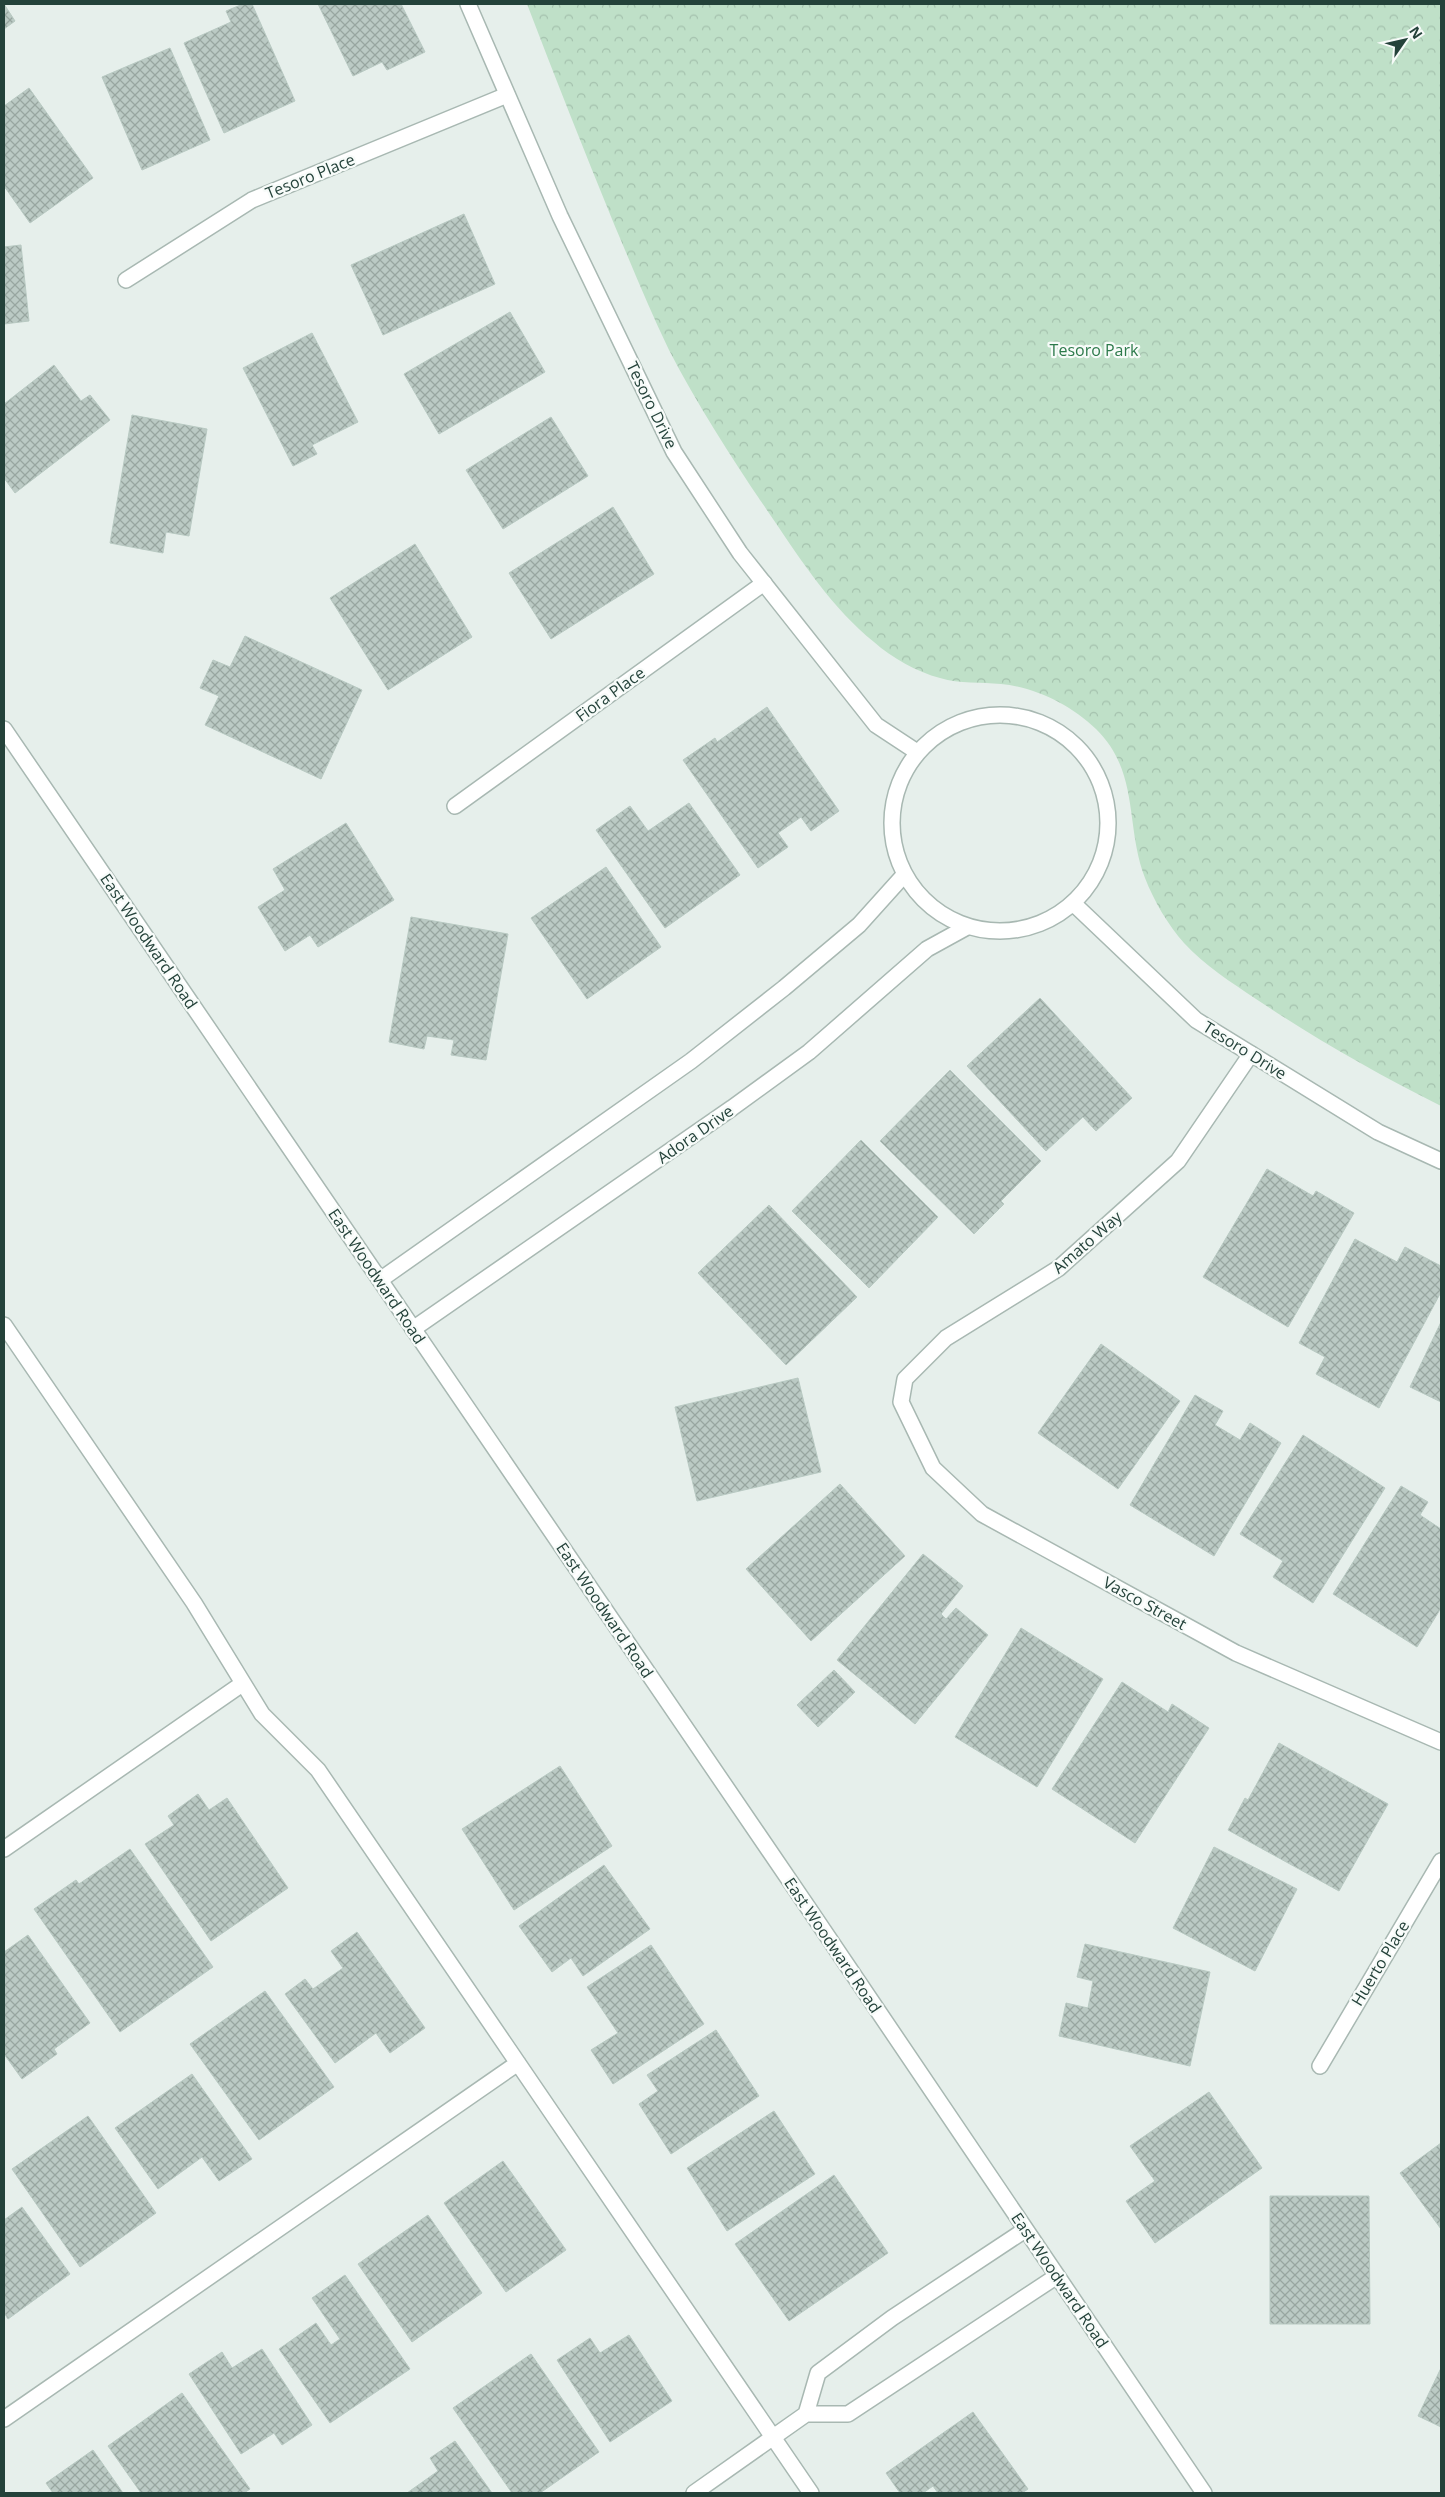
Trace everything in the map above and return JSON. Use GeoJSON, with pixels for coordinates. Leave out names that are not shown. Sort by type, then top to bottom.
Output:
{"type":"FeatureCollection","features":[{"type":"Feature","properties":{"kind":"street","name":"Tesoro Drive"},"geometry":{"type":"LineString","coordinates":[[468,4],[560,216],[674,452],[740,552],[876,725],[917,752]]}},
{"type":"Feature","properties":{"kind":"street","name":"Tesoro Place"},"geometry":{"type":"LineString","coordinates":[[126,280],[252,200],[507,95]]}},
{"type":"Feature","properties":{"kind":"street","name":"Fiora Place"},"geometry":{"type":"LineString","coordinates":[[455,806],[764,583]]}},
{"type":"Feature","properties":{"kind":"street"},"geometry":{"type":"LineString","coordinates":[[1012,714],[1047,724],[1076,744],[1097,773],[1108,807],[1108,825],[1107,842],[1096,876],[1074,904],[1050,920],[1023,930],[995,932],[967,927],[942,915],[921,897],[904,875],[893,845],[892,812],[900,780],[917,752],[944,729],[977,716],[1012,714]]}},
{"type":"Feature","properties":{"kind":"street","name":"East Woodward Road"},"geometry":{"type":"LineString","coordinates":[[4,729],[1204,2493]]}},
{"type":"Feature","properties":{"kind":"street"},"geometry":{"type":"LineString","coordinates":[[380,1280],[691,1061],[784,988],[859,925],[904,875]]}},
{"type":"Feature","properties":{"kind":"street","name":"Tesoro Drive"},"geometry":{"type":"LineString","coordinates":[[1074,904],[1196,1020],[1378,1132],[1441,1161]]}},
{"type":"Feature","properties":{"kind":"street","name":"Adora Drive"},"geometry":{"type":"LineString","coordinates":[[413,1329],[732,1108],[809,1052],[927,949],[967,927]]}},
{"type":"Feature","properties":{"kind":"street","name":"Amato Way"},"geometry":{"type":"LineString","coordinates":[[901,1402],[905,1379],[946,1338],[1060,1268],[1178,1161],[1251,1054]]}},
{"type":"Feature","properties":{"kind":"street"},"geometry":{"type":"LineString","coordinates":[[4,1325],[194,1603],[262,1714],[318,1770],[811,2493]]}},
{"type":"Feature","properties":{"kind":"street","name":"Vasco Street"},"geometry":{"type":"LineString","coordinates":[[901,1402],[934,1468],[982,1514],[1236,1653],[1441,1742]]}},
{"type":"Feature","properties":{"kind":"street"},"geometry":{"type":"LineString","coordinates":[[4,1849],[242,1684]]}},
{"type":"Feature","properties":{"kind":"street","name":"Huerto Place"},"geometry":{"type":"LineString","coordinates":[[1320,2066],[1441,1861]]}},
{"type":"Feature","properties":{"kind":"street"},"geometry":{"type":"LineString","coordinates":[[4,2419],[518,2063]]}},
{"type":"Feature","properties":{"kind":"street"},"geometry":{"type":"LineString","coordinates":[[806,2414],[818,2373],[892,2318],[1026,2230]]}},
{"type":"Feature","properties":{"kind":"street"},"geometry":{"type":"LineString","coordinates":[[694,2493],[806,2414],[848,2414],[1057,2276]]}},
{"type":"Feature","properties":{"kind":"green space","name":"Tesoro Park"},"geometry":{"type":"Polygon","coordinates":[[[527,4],[1441,4],[1441,1106],[1347,1056],[1301,1028],[1218,973],[1184,943],[1162,912],[1145,878],[1135,839],[1126,781],[1119,763],[1110,746],[1086,720],[1064,705],[1027,689],[1001,684],[948,680],[914,668],[881,648],[859,629],[832,600],[795,552],[759,499],[705,415],[669,350],[614,224],[527,4]]]}},
{"type":"Feature","properties":{"kind":"building"},"geometry":{"type":"Polygon","coordinates":[[[4,4],[15,21],[4,29],[4,4]]]}},
{"type":"Feature","properties":{"kind":"building"},"geometry":{"type":"Polygon","coordinates":[[[243,4],[252,4],[295,101],[224,133],[184,43],[231,22],[226,11],[243,4]]]}},
{"type":"Feature","properties":{"kind":"building"},"geometry":{"type":"Polygon","coordinates":[[[318,4],[401,4],[425,52],[387,70],[382,62],[353,76],[318,4]]]}},
{"type":"Feature","properties":{"kind":"building"},"geometry":{"type":"Polygon","coordinates":[[[170,48],[210,140],[142,170],[102,77],[170,48]]]}},
{"type":"Feature","properties":{"kind":"building"},"geometry":{"type":"Polygon","coordinates":[[[29,88],[93,178],[30,223],[4,186],[4,106],[29,88]]]}},
{"type":"Feature","properties":{"kind":"building"},"geometry":{"type":"Polygon","coordinates":[[[464,214],[495,284],[383,335],[351,265],[464,214]]]}},
{"type":"Feature","properties":{"kind":"building"},"geometry":{"type":"Polygon","coordinates":[[[21,245],[29,321],[4,324],[4,247],[21,245]]]}},
{"type":"Feature","properties":{"kind":"building"},"geometry":{"type":"Polygon","coordinates":[[[510,312],[545,372],[439,434],[404,374],[510,312]]]}},
{"type":"Feature","properties":{"kind":"building"},"geometry":{"type":"Polygon","coordinates":[[[312,333],[358,422],[312,445],[317,454],[293,466],[243,368],[312,333]]]}},
{"type":"Feature","properties":{"kind":"building"},"geometry":{"type":"Polygon","coordinates":[[[54,365],[81,401],[90,395],[110,420],[15,493],[4,478],[4,404],[54,365]]]}},
{"type":"Feature","properties":{"kind":"building"},"geometry":{"type":"Polygon","coordinates":[[[132,415],[207,429],[189,536],[166,532],[163,553],[110,543],[132,415]]]}},
{"type":"Feature","properties":{"kind":"building"},"geometry":{"type":"Polygon","coordinates":[[[551,417],[588,476],[503,529],[466,470],[551,417]]]}},
{"type":"Feature","properties":{"kind":"building"},"geometry":{"type":"Polygon","coordinates":[[[613,507],[654,574],[551,639],[509,573],[613,507]]]}},
{"type":"Feature","properties":{"kind":"building"},"geometry":{"type":"Polygon","coordinates":[[[415,544],[472,637],[388,690],[330,598],[415,544]]]}},
{"type":"Feature","properties":{"kind":"building"},"geometry":{"type":"Polygon","coordinates":[[[245,636],[362,690],[321,779],[205,725],[219,696],[200,688],[213,660],[230,667],[245,636]]]}},
{"type":"Feature","properties":{"kind":"building"},"geometry":{"type":"Polygon","coordinates":[[[767,707],[839,811],[811,831],[801,817],[778,833],[788,847],[758,868],[683,760],[715,738],[717,742],[767,707]]]}},
{"type":"Feature","properties":{"kind":"building"},"geometry":{"type":"Polygon","coordinates":[[[689,803],[740,875],[665,928],[596,830],[630,806],[648,831],[689,803]]]}},
{"type":"Feature","properties":{"kind":"building"},"geometry":{"type":"Polygon","coordinates":[[[346,823],[394,900],[318,947],[310,935],[285,951],[258,907],[285,890],[273,869],[346,823]]]}},
{"type":"Feature","properties":{"kind":"building"},"geometry":{"type":"Polygon","coordinates":[[[606,867],[661,947],[587,999],[531,918],[606,867]]]}},
{"type":"Feature","properties":{"kind":"building"},"geometry":{"type":"Polygon","coordinates":[[[411,917],[508,934],[486,1060],[451,1055],[454,1040],[427,1036],[424,1049],[389,1042],[411,917]]]}},
{"type":"Feature","properties":{"kind":"building"},"geometry":{"type":"Polygon","coordinates":[[[1040,998],[1132,1098],[1096,1131],[1083,1117],[1046,1151],[967,1066],[1040,998]]]}},
{"type":"Feature","properties":{"kind":"building"},"geometry":{"type":"Polygon","coordinates":[[[950,1070],[1041,1161],[1001,1201],[1004,1204],[974,1234],[880,1141],[950,1070]]]}},
{"type":"Feature","properties":{"kind":"building"},"geometry":{"type":"Polygon","coordinates":[[[861,1140],[938,1217],[869,1288],[792,1211],[861,1140]]]}},
{"type":"Feature","properties":{"kind":"building"},"geometry":{"type":"Polygon","coordinates":[[[1267,1169],[1313,1196],[1316,1191],[1354,1213],[1288,1327],[1203,1277],[1267,1169]]]}},
{"type":"Feature","properties":{"kind":"building"},"geometry":{"type":"Polygon","coordinates":[[[769,1205],[857,1297],[786,1365],[698,1273],[769,1205]]]}},
{"type":"Feature","properties":{"kind":"building"},"geometry":{"type":"Polygon","coordinates":[[[1355,1239],[1397,1262],[1405,1247],[1441,1266],[1441,1292],[1379,1408],[1316,1374],[1325,1357],[1299,1343],[1355,1239]]]}},
{"type":"Feature","properties":{"kind":"building"},"geometry":{"type":"Polygon","coordinates":[[[1441,1322],[1441,1402],[1410,1387],[1441,1322]]]}},
{"type":"Feature","properties":{"kind":"building"},"geometry":{"type":"Polygon","coordinates":[[[1101,1344],[1180,1401],[1118,1489],[1038,1433],[1101,1344]]]}},
{"type":"Feature","properties":{"kind":"building"},"geometry":{"type":"Polygon","coordinates":[[[798,1378],[821,1472],[697,1501],[675,1407],[798,1378]]]}},
{"type":"Feature","properties":{"kind":"building"},"geometry":{"type":"Polygon","coordinates":[[[1195,1395],[1223,1411],[1215,1425],[1240,1440],[1250,1423],[1281,1443],[1214,1556],[1130,1505],[1195,1395]]]}},
{"type":"Feature","properties":{"kind":"building"},"geometry":{"type":"Polygon","coordinates":[[[1303,1435],[1385,1488],[1313,1603],[1273,1577],[1283,1561],[1240,1534],[1303,1435]]]}},
{"type":"Feature","properties":{"kind":"building"},"geometry":{"type":"Polygon","coordinates":[[[840,1484],[905,1556],[811,1641],[746,1569],[840,1484]]]}},
{"type":"Feature","properties":{"kind":"building"},"geometry":{"type":"Polygon","coordinates":[[[1401,1486],[1428,1502],[1420,1515],[1441,1529],[1441,1608],[1417,1647],[1333,1594],[1401,1486]]]}},
{"type":"Feature","properties":{"kind":"building"},"geometry":{"type":"Polygon","coordinates":[[[923,1554],[963,1586],[941,1614],[946,1619],[956,1608],[988,1635],[915,1724],[837,1660],[923,1554]]]}},
{"type":"Feature","properties":{"kind":"building"},"geometry":{"type":"Polygon","coordinates":[[[1021,1628],[1103,1679],[1037,1787],[955,1737],[1021,1628]]]}},
{"type":"Feature","properties":{"kind":"building"},"geometry":{"type":"Polygon","coordinates":[[[834,1670],[855,1692],[818,1727],[797,1705],[834,1670]]]}},
{"type":"Feature","properties":{"kind":"building"},"geometry":{"type":"Polygon","coordinates":[[[1122,1682],[1168,1712],[1172,1704],[1209,1728],[1135,1843],[1052,1789],[1122,1682]]]}},
{"type":"Feature","properties":{"kind":"building"},"geometry":{"type":"Polygon","coordinates":[[[1279,1743],[1388,1804],[1339,1891],[1228,1830],[1245,1798],[1248,1800],[1279,1743]]]}},
{"type":"Feature","properties":{"kind":"building"},"geometry":{"type":"Polygon","coordinates":[[[560,1766],[612,1846],[514,1910],[462,1829],[560,1766]]]}},
{"type":"Feature","properties":{"kind":"building"},"geometry":{"type":"Polygon","coordinates":[[[198,1794],[209,1810],[227,1798],[288,1888],[211,1941],[145,1844],[174,1825],[168,1816],[198,1794]]]}},
{"type":"Feature","properties":{"kind":"building"},"geometry":{"type":"Polygon","coordinates":[[[1214,1847],[1297,1889],[1255,1971],[1173,1928],[1214,1847]]]}},
{"type":"Feature","properties":{"kind":"building"},"geometry":{"type":"Polygon","coordinates":[[[130,1849],[213,1967],[120,2032],[34,1909],[76,1880],[79,1884],[130,1849]]]}},
{"type":"Feature","properties":{"kind":"building"},"geometry":{"type":"Polygon","coordinates":[[[604,1865],[650,1929],[583,1976],[571,1958],[552,1972],[519,1926],[604,1865]]]}},
{"type":"Feature","properties":{"kind":"building"},"geometry":{"type":"Polygon","coordinates":[[[357,1932],[425,2028],[390,2053],[376,2033],[335,2063],[285,1994],[305,1979],[313,1989],[343,1968],[331,1951],[357,1932]]]}},
{"type":"Feature","properties":{"kind":"building"},"geometry":{"type":"Polygon","coordinates":[[[28,1935],[90,2023],[54,2049],[57,2054],[22,2079],[4,2054],[4,1952],[28,1935]]]}},
{"type":"Feature","properties":{"kind":"building"},"geometry":{"type":"Polygon","coordinates":[[[1085,1944],[1210,1972],[1190,2066],[1059,2036],[1066,2003],[1088,2008],[1093,1981],[1077,1977],[1085,1944]]]}},
{"type":"Feature","properties":{"kind":"building"},"geometry":{"type":"Polygon","coordinates":[[[651,1945],[704,2024],[613,2084],[591,2050],[618,2033],[587,1987],[651,1945]]]}},
{"type":"Feature","properties":{"kind":"building"},"geometry":{"type":"Polygon","coordinates":[[[265,1991],[334,2087],[259,2140],[190,2044],[265,1991]]]}},
{"type":"Feature","properties":{"kind":"building"},"geometry":{"type":"Polygon","coordinates":[[[716,2030],[759,2096],[671,2154],[639,2104],[658,2091],[647,2075],[716,2030]]]}},
{"type":"Feature","properties":{"kind":"building"},"geometry":{"type":"Polygon","coordinates":[[[192,2074],[252,2159],[219,2181],[202,2157],[158,2189],[115,2128],[192,2074]]]}},
{"type":"Feature","properties":{"kind":"building"},"geometry":{"type":"Polygon","coordinates":[[[1209,2092],[1262,2168],[1155,2243],[1126,2201],[1155,2181],[1130,2146],[1209,2092]]]}},
{"type":"Feature","properties":{"kind":"building"},"geometry":{"type":"Polygon","coordinates":[[[774,2111],[815,2174],[727,2231],[687,2168],[774,2111]]]}},
{"type":"Feature","properties":{"kind":"building"},"geometry":{"type":"Polygon","coordinates":[[[88,2116],[156,2213],[80,2267],[12,2169],[88,2116]]]}},
{"type":"Feature","properties":{"kind":"building"},"geometry":{"type":"Polygon","coordinates":[[[1441,2143],[1441,2229],[1400,2173],[1441,2143]]]}},
{"type":"Feature","properties":{"kind":"building"},"geometry":{"type":"Polygon","coordinates":[[[503,2161],[566,2250],[506,2292],[444,2203],[503,2161]]]}},
{"type":"Feature","properties":{"kind":"building"},"geometry":{"type":"Polygon","coordinates":[[[834,2175],[888,2253],[789,2321],[735,2244],[834,2175]]]}},
{"type":"Feature","properties":{"kind":"building"},"geometry":{"type":"Polygon","coordinates":[[[1270,2196],[1369,2196],[1370,2324],[1270,2324],[1270,2196]]]}},
{"type":"Feature","properties":{"kind":"building"},"geometry":{"type":"Polygon","coordinates":[[[22,2207],[70,2274],[8,2319],[4,2313],[4,2220],[22,2207]]]}},
{"type":"Feature","properties":{"kind":"building"},"geometry":{"type":"Polygon","coordinates":[[[428,2215],[482,2293],[412,2342],[358,2264],[428,2215]]]}},
{"type":"Feature","properties":{"kind":"building"},"geometry":{"type":"Polygon","coordinates":[[[345,2275],[410,2369],[330,2423],[279,2349],[316,2323],[331,2345],[340,2339],[312,2298],[345,2275]]]}},
{"type":"Feature","properties":{"kind":"building"},"geometry":{"type":"Polygon","coordinates":[[[629,2335],[672,2401],[610,2442],[557,2360],[590,2338],[600,2353],[629,2335]]]}},
{"type":"Feature","properties":{"kind":"building"},"geometry":{"type":"Polygon","coordinates":[[[262,2349],[312,2425],[282,2445],[274,2433],[241,2454],[189,2374],[222,2352],[232,2368],[262,2349]]]}},
{"type":"Feature","properties":{"kind":"building"},"geometry":{"type":"Polygon","coordinates":[[[531,2354],[599,2452],[540,2493],[512,2493],[453,2408],[531,2354]]]}},
{"type":"Feature","properties":{"kind":"building"},"geometry":{"type":"Polygon","coordinates":[[[1441,2368],[1441,2427],[1418,2416],[1441,2368]]]}},
{"type":"Feature","properties":{"kind":"building"},"geometry":{"type":"Polygon","coordinates":[[[182,2393],[250,2489],[244,2493],[141,2493],[108,2446],[182,2393]]]}},
{"type":"Feature","properties":{"kind":"building"},"geometry":{"type":"Polygon","coordinates":[[[973,2412],[1028,2489],[1022,2493],[938,2493],[933,2486],[923,2493],[900,2493],[886,2473],[973,2412]]]}},
{"type":"Feature","properties":{"kind":"building"},"geometry":{"type":"Polygon","coordinates":[[[455,2441],[492,2493],[407,2493],[438,2471],[430,2458],[455,2441]]]}},
{"type":"Feature","properties":{"kind":"building"},"geometry":{"type":"Polygon","coordinates":[[[93,2450],[123,2493],[53,2493],[46,2483],[93,2450]]]}}]}
